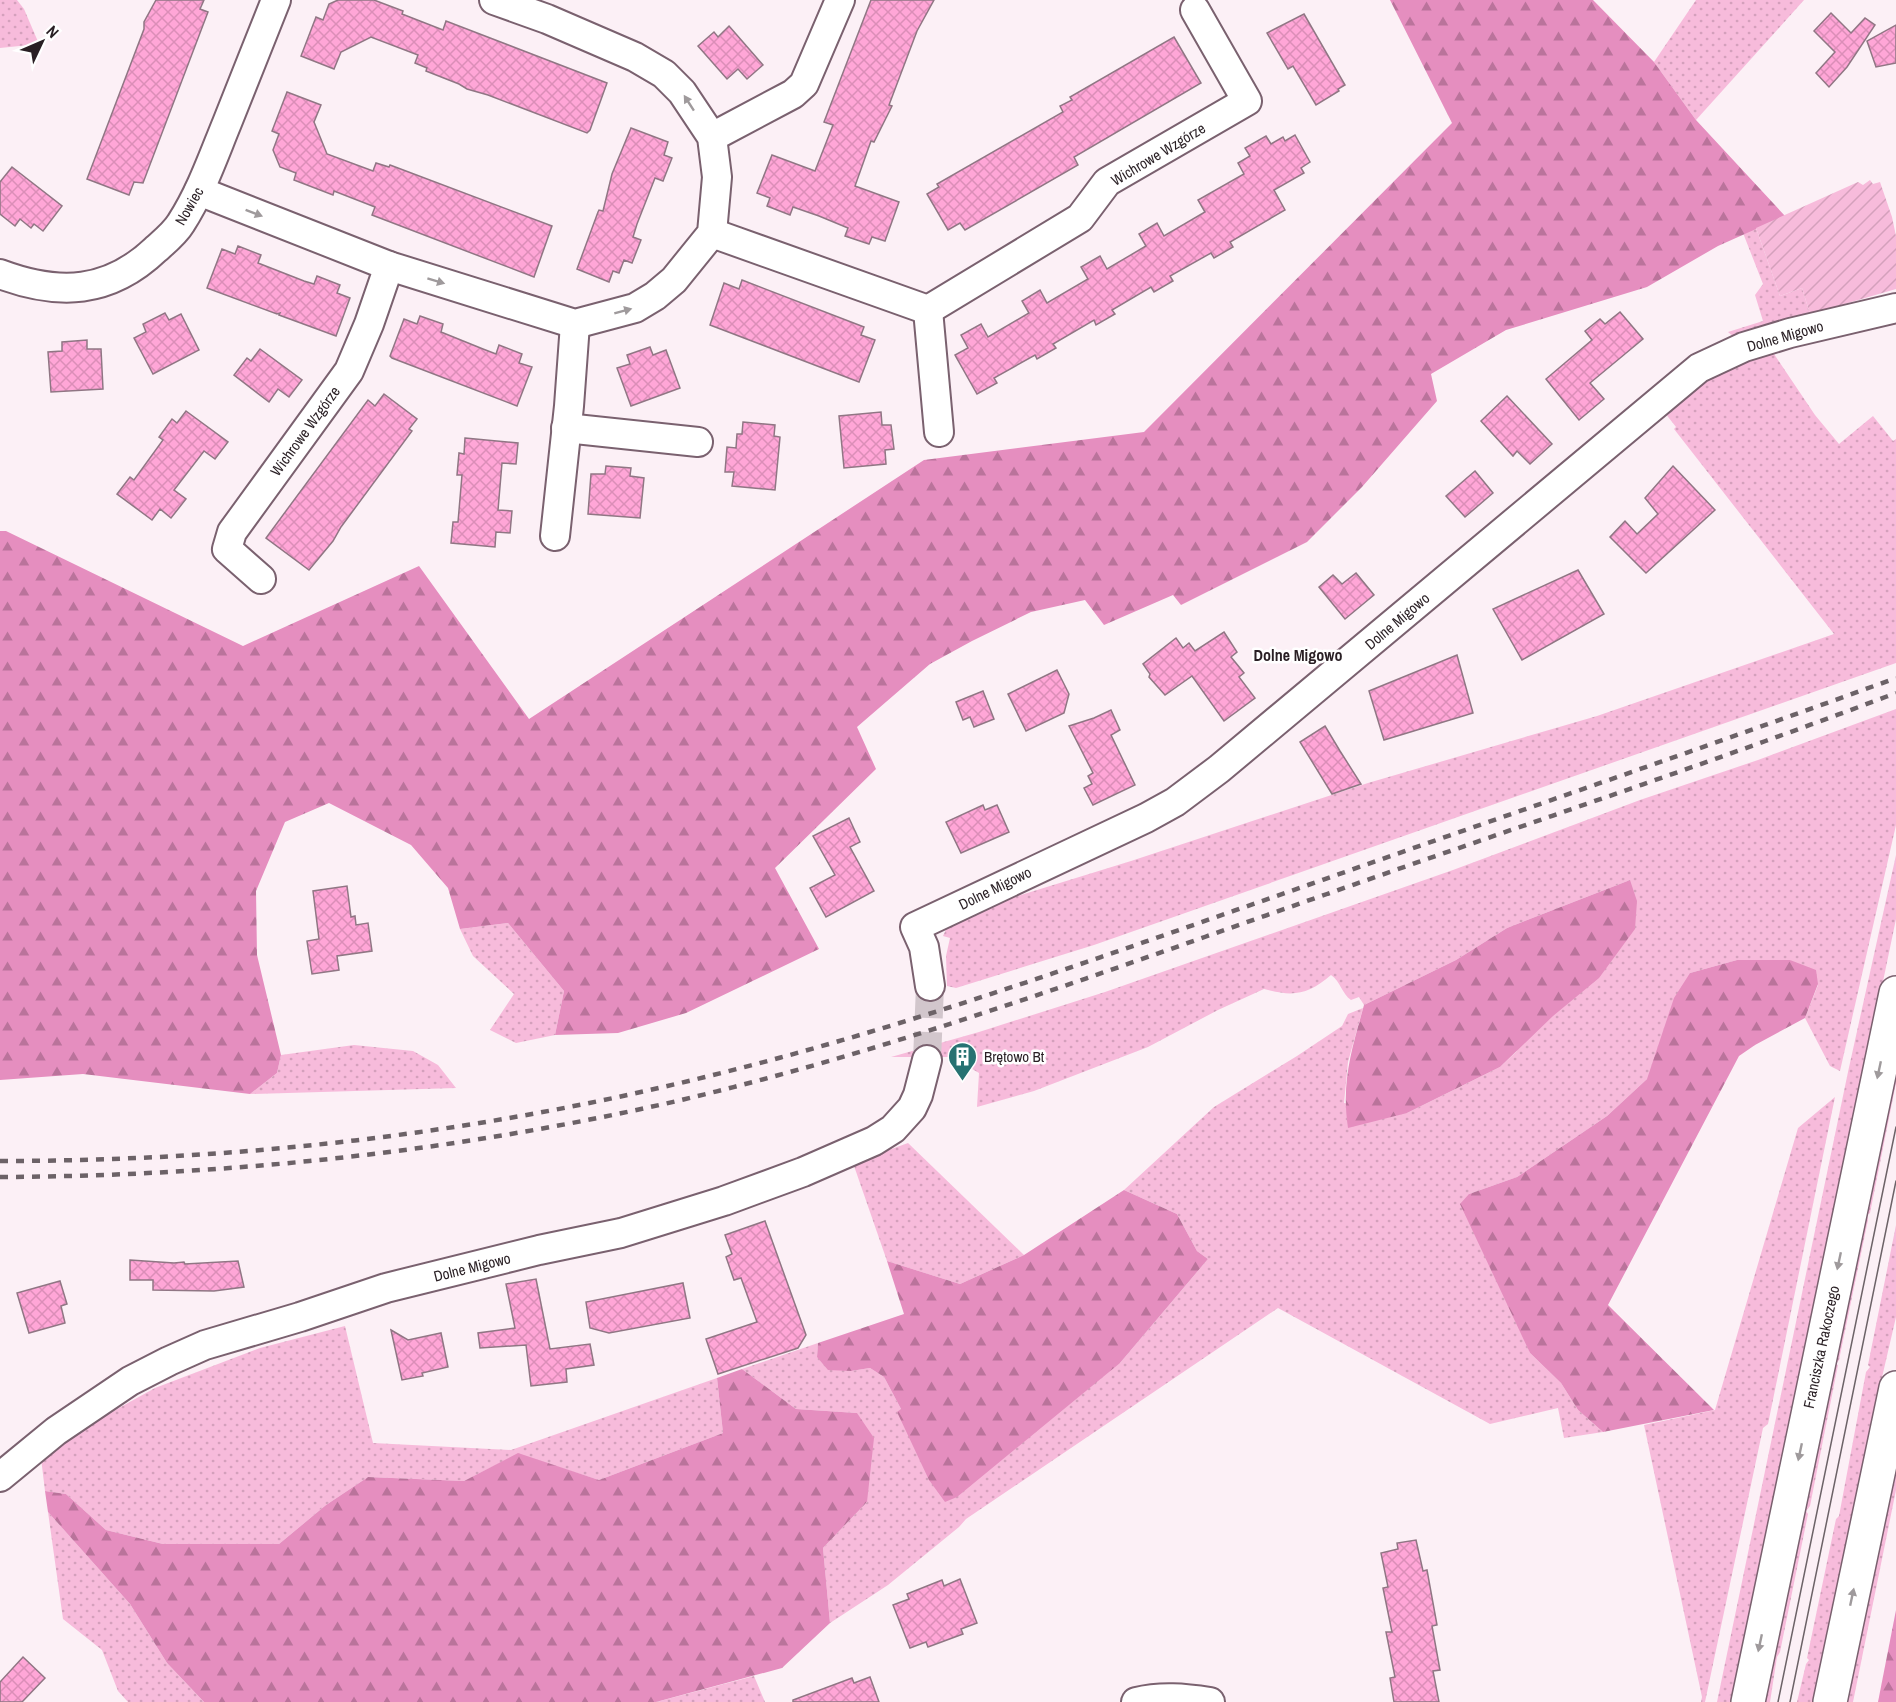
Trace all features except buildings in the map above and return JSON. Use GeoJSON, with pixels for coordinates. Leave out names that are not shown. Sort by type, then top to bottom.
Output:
{"type":"FeatureCollection","features":[{"type":"Feature","properties":{"kind":"main road","name":"Franciszka Rakoczego"},"geometry":{"type":"LineString","coordinates":[[1748,1702],[1896,993]]}},
{"type":"Feature","properties":{"kind":"main road"},"geometry":{"type":"LineString","coordinates":[[1830,1702],[1896,1388]]}},
{"type":"Feature","properties":{"kind":"street","name":"Nowiec"},"geometry":{"type":"LineString","coordinates":[[0,274],[40,286],[62,289],[83,288],[116,278],[131,270],[165,242],[180,225],[199,191],[276,0]]}},
{"type":"Feature","properties":{"kind":"street"},"geometry":{"type":"LineString","coordinates":[[199,191],[389,266],[575,324],[635,308],[656,296],[674,280],[712,233],[717,177],[712,137],[682,92],[664,74],[550,10],[494,0]]}},
{"type":"Feature","properties":{"kind":"street"},"geometry":{"type":"LineString","coordinates":[[712,137],[793,94],[804,84],[840,0]]}},
{"type":"Feature","properties":{"kind":"street","name":"Wichrowe Wzgórze"},"geometry":{"type":"LineString","coordinates":[[928,310],[1080,218],[1107,182],[1247,101],[1196,10]]}},
{"type":"Feature","properties":{"kind":"street"},"geometry":{"type":"LineString","coordinates":[[712,233],[928,310],[939,432]]}},
{"type":"Feature","properties":{"kind":"street","name":"Wichrowe Wzgórze"},"geometry":{"type":"LineString","coordinates":[[261,579],[227,549],[232,532],[349,371],[369,324],[389,266]]}},
{"type":"Feature","properties":{"kind":"street","name":"Dolne Migowo"},"geometry":{"type":"LineString","coordinates":[[930,986],[924,947],[915,927],[1175,802],[1219,769],[1699,368],[1744,347],[1790,333],[1896,308]]}},
{"type":"Feature","properties":{"kind":"street"},"geometry":{"type":"LineString","coordinates":[[555,536],[575,324]]}},
{"type":"Feature","properties":{"kind":"street"},"geometry":{"type":"LineString","coordinates":[[566,428],[698,442]]}},
{"type":"Feature","properties":{"kind":"street","name":"Dolne Migowo"},"geometry":{"type":"LineString","coordinates":[[0,1477],[50,1436],[130,1381],[206,1346],[386,1288],[539,1250],[621,1233],[724,1201],[803,1172],[874,1141],[893,1129],[912,1108],[918,1095],[927,1060]]}},
{"type":"Feature","properties":{"kind":"street"},"geometry":{"type":"LineString","coordinates":[[1136,1702],[1155,1698],[1181,1698],[1210,1702]]}},
{"type":"Feature","properties":{"kind":"shaded area"},"geometry":{"type":"Polygon","coordinates":[[[0,0],[17,0],[24,9],[39,44],[0,48],[0,0]]]}},
{"type":"Feature","properties":{"kind":"shaded area"},"geometry":{"type":"Polygon","coordinates":[[[1696,0],[1804,0],[1696,120],[1654,62],[1696,0]]]}},
{"type":"Feature","properties":{"kind":"shaded area"},"geometry":{"type":"Polygon","coordinates":[[[1870,180],[1873,184],[1880,182],[1892,217],[1896,236],[1896,289],[1810,314],[1802,288],[1780,296],[1756,228],[1858,182],[1863,185],[1870,180]]]}},
{"type":"Feature","properties":{"kind":"shaded area"},"geometry":{"type":"Polygon","coordinates":[[[1756,228],[1780,296],[1802,288],[1810,314],[1735,338],[1728,332],[1763,321],[1755,295],[1763,284],[1743,233],[1756,228]]]}},
{"type":"Feature","properties":{"kind":"shaded area"},"geometry":{"type":"Polygon","coordinates":[[[1772,351],[1815,415],[1839,444],[1873,416],[1893,441],[1896,439],[1896,663],[1094,945],[956,988],[947,986],[946,956],[950,938],[943,936],[949,923],[972,910],[1131,861],[1368,783],[1597,716],[1834,634],[1674,429],[1676,427],[1665,413],[1716,375],[1772,351]]]}},
{"type":"Feature","properties":{"kind":"shaded area"},"geometry":{"type":"Polygon","coordinates":[[[1896,709],[1896,825],[1840,1071],[1830,1066],[1805,1018],[1818,985],[1790,960],[1737,960],[1690,973],[1755,1045],[1647,1079],[1607,1116],[1517,1177],[1469,1194],[1530,1353],[1561,1383],[1578,1410],[1603,1432],[1564,1438],[1558,1408],[1490,1424],[1278,1308],[966,1519],[888,1585],[830,1623],[823,1548],[867,1502],[857,1413],[796,1409],[742,1369],[818,1343],[817,1357],[851,1371],[870,1368],[884,1377],[901,1409],[1120,1363],[1208,1259],[1197,1251],[1177,1214],[1124,1190],[1214,1107],[1297,1056],[1342,1026],[1348,1014],[1363,1008],[1348,1062],[1344,1103],[1407,1113],[1500,1067],[1516,1052],[1630,880],[1507,928],[1456,960],[1364,1005],[1359,997],[1351,1000],[1331,975],[1315,987],[1300,992],[1283,993],[1264,989],[1148,1047],[1034,1091],[977,1107],[979,1073],[952,1057],[891,1057],[1105,992],[1453,870],[1640,800],[1758,760],[1896,709]]]}},
{"type":"Feature","properties":{"kind":"shaded area"},"geometry":{"type":"Polygon","coordinates":[[[1896,855],[1896,919],[1733,1702],[1717,1702],[1848,1072],[1896,855]]]}},
{"type":"Feature","properties":{"kind":"shaded area"},"geometry":{"type":"Polygon","coordinates":[[[508,923],[564,991],[555,1035],[516,1043],[490,1030],[514,994],[473,956],[460,929],[508,923]]]}},
{"type":"Feature","properties":{"kind":"shaded area"},"geometry":{"type":"Polygon","coordinates":[[[354,1045],[413,1051],[438,1065],[456,1088],[250,1094],[277,1073],[281,1055],[354,1045]]]}},
{"type":"Feature","properties":{"kind":"shaded area"},"geometry":{"type":"Polygon","coordinates":[[[1896,1063],[1896,1083],[1839,1360],[1836,1364],[1838,1365],[1810,1506],[1806,1511],[1808,1514],[1780,1652],[1777,1657],[1770,1702],[1765,1702],[1896,1063]]]}},
{"type":"Feature","properties":{"kind":"shaded area"},"geometry":{"type":"Polygon","coordinates":[[[1835,1097],[1768,1424],[1763,1428],[1705,1702],[1701,1702],[1702,1697],[1644,1425],[1715,1410],[1798,1128],[1835,1097]]]}},
{"type":"Feature","properties":{"kind":"shaded area"},"geometry":{"type":"Polygon","coordinates":[[[908,1143],[1024,1255],[960,1284],[887,1261],[853,1163],[908,1143]]]}},
{"type":"Feature","properties":{"kind":"shaded area"},"geometry":{"type":"Polygon","coordinates":[[[1896,1225],[1896,1317],[1877,1399],[1816,1702],[1797,1702],[1809,1660],[1807,1658],[1836,1519],[1839,1516],[1866,1372],[1870,1367],[1868,1365],[1896,1225]]]}},
{"type":"Feature","properties":{"kind":"shaded area"},"geometry":{"type":"Polygon","coordinates":[[[345,1326],[373,1443],[511,1450],[717,1378],[723,1433],[599,1480],[518,1454],[464,1481],[368,1477],[326,1505],[279,1544],[163,1544],[106,1530],[66,1494],[45,1491],[41,1458],[63,1439],[155,1388],[260,1348],[345,1326]]]}},
{"type":"Feature","properties":{"kind":"shaded area"},"geometry":{"type":"Polygon","coordinates":[[[1896,1461],[1896,1490],[1853,1702],[1846,1702],[1896,1461]]]}},
{"type":"Feature","properties":{"kind":"shaded area"},"geometry":{"type":"Polygon","coordinates":[[[48,1512],[130,1604],[167,1663],[204,1702],[128,1702],[118,1691],[102,1650],[63,1619],[48,1512]]]}},
{"type":"Feature","properties":{"kind":"shaded area"},"geometry":{"type":"Polygon","coordinates":[[[754,1676],[765,1702],[656,1702],[660,1701],[754,1676]]]}},
{"type":"Feature","properties":{"kind":"green space"},"geometry":{"type":"Polygon","coordinates":[[[1390,0],[1593,0],[1654,62],[1696,120],[1785,216],[1718,246],[1647,287],[1506,330],[1431,374],[1437,401],[1362,487],[1307,542],[1181,605],[1173,595],[1104,625],[1085,600],[1031,612],[930,664],[857,727],[876,769],[775,868],[819,949],[686,1013],[618,1033],[555,1035],[564,991],[508,923],[460,929],[448,888],[411,845],[329,803],[285,822],[256,891],[257,955],[281,1055],[277,1073],[250,1094],[83,1074],[0,1080],[0,531],[6,531],[243,646],[419,566],[529,719],[924,460],[1144,432],[1452,123],[1390,0]]]}},
{"type":"Feature","properties":{"kind":"green space"},"geometry":{"type":"Polygon","coordinates":[[[1630,880],[1637,901],[1635,929],[1599,978],[1553,1016],[1500,1067],[1407,1113],[1348,1128],[1347,1080],[1364,1005],[1456,960],[1507,928],[1630,880]]]}},
{"type":"Feature","properties":{"kind":"green space"},"geometry":{"type":"Polygon","coordinates":[[[1737,960],[1790,960],[1816,970],[1818,984],[1805,1018],[1739,1056],[1608,1305],[1714,1410],[1603,1432],[1578,1410],[1561,1383],[1530,1353],[1460,1204],[1469,1194],[1517,1177],[1607,1116],[1647,1079],[1674,998],[1690,973],[1737,960]]]}},
{"type":"Feature","properties":{"kind":"green space"},"geometry":{"type":"Polygon","coordinates":[[[1124,1190],[1177,1214],[1197,1251],[1208,1259],[1120,1363],[957,1497],[945,1502],[929,1480],[897,1412],[901,1409],[884,1377],[870,1368],[851,1371],[828,1370],[817,1357],[818,1343],[904,1314],[887,1261],[960,1284],[1024,1255],[1124,1190]]]}},
{"type":"Feature","properties":{"kind":"green space"},"geometry":{"type":"Polygon","coordinates":[[[742,1369],[796,1409],[857,1413],[874,1438],[867,1502],[823,1548],[830,1623],[782,1668],[656,1702],[204,1702],[167,1663],[130,1604],[48,1512],[45,1491],[66,1494],[106,1530],[163,1544],[279,1544],[326,1505],[368,1477],[464,1481],[518,1453],[599,1480],[723,1433],[717,1378],[742,1369]]]}},
{"type":"Feature","properties":{"kind":"green space"},"geometry":{"type":"Polygon","coordinates":[[[1896,1610],[1896,1702],[1878,1702],[1896,1610]]]}},
{"type":"Feature","properties":{"kind":"tunnel"},"geometry":{"type":"LineString","coordinates":[[927,1060],[930,986]]}},
{"type":"Feature","properties":{"kind":"tram line"},"geometry":{"type":"LineString","coordinates":[[1778,1702],[1896,1127]]}},
{"type":"Feature","properties":{"kind":"tram line"},"geometry":{"type":"LineString","coordinates":[[1790,1702],[1896,1181]]}},
{"type":"Feature","properties":{"kind":"railway"},"geometry":{"type":"LineString","coordinates":[[0,1161],[178,1156],[355,1140],[443,1129],[531,1114],[705,1077],[858,1036],[1009,988],[1896,678]]}},
{"type":"Feature","properties":{"kind":"railway"},"geometry":{"type":"LineString","coordinates":[[0,1177],[171,1172],[340,1158],[425,1147],[593,1119],[760,1080],[923,1032],[1085,979],[1896,693]]}},
{"type":"Feature","properties":{"kind":"place","name":"Brętowo Bt"},"geometry":{"type":"Point","coordinates":[963,1082]}},
{"type":"Feature","properties":{"kind":"district","name":"Dolne Migowo"},"geometry":{"type":"Point","coordinates":[1298,655]}}]}
